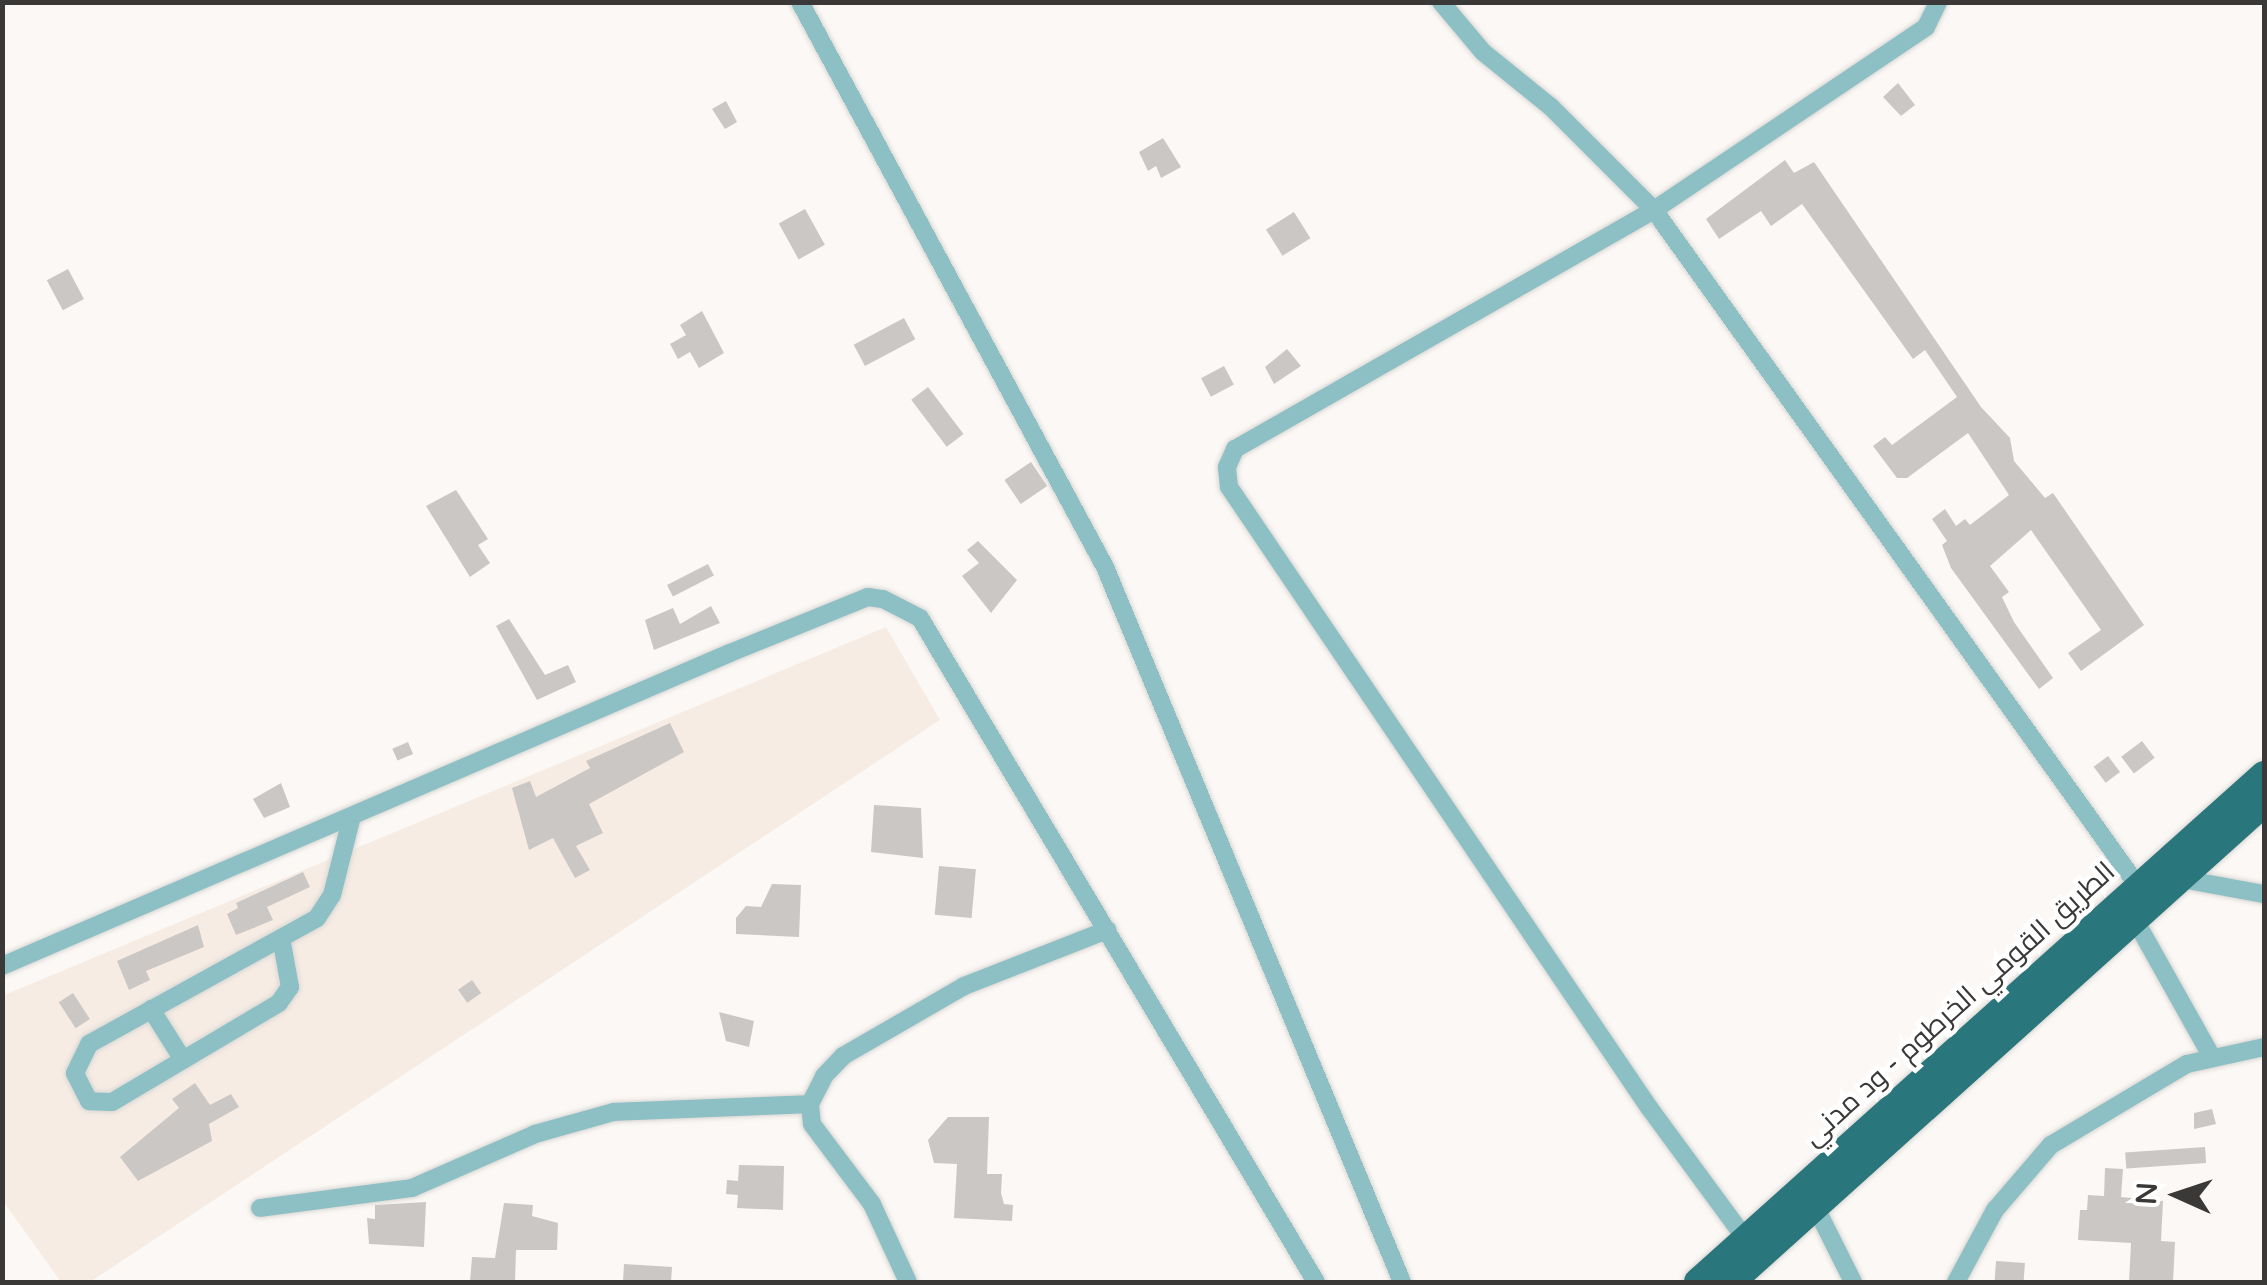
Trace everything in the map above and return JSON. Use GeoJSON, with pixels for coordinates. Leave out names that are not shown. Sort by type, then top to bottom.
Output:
{"type":"FeatureCollection","features":[{"type":"Feature","properties":{"kind":"highway","name":"الطريق القومي الخرطوم - ود مدني"},"geometry":{"type":"LineString","coordinates":[[1731,1282],[1753,1248],[2138,886],[2264,775]]}},
{"type":"Feature","properties":{"kind":"highway","name":"الطريق القومي الخرطوم - ود مدني"},"geometry":{"type":"LineString","coordinates":[[1698,1282],[1816,1206],[2264,803]]}},
{"type":"Feature","properties":{"kind":"street"},"geometry":{"type":"LineString","coordinates":[[800,2],[1105,567],[1402,1282]]}},
{"type":"Feature","properties":{"kind":"street"},"geometry":{"type":"LineString","coordinates":[[1441,2],[1484,52],[1551,107],[1654,210],[2138,886]]}},
{"type":"Feature","properties":{"kind":"street"},"geometry":{"type":"LineString","coordinates":[[1753,1248],[1229,487],[1226,466],[1234,449],[1654,210],[1926,27],[1938,2]]}},
{"type":"Feature","properties":{"kind":"street"},"geometry":{"type":"LineString","coordinates":[[2,966],[868,597],[920,618],[1316,1282]]}},
{"type":"Feature","properties":{"kind":"street"},"geometry":{"type":"LineString","coordinates":[[282,943],[289,992],[104,1105],[84,1094],[75,1072],[78,1056],[151,1009],[282,943],[317,918],[332,895],[352,816]]}},
{"type":"Feature","properties":{"kind":"street"},"geometry":{"type":"LineString","coordinates":[[2182,878],[2264,894]]}},
{"type":"Feature","properties":{"kind":"street"},"geometry":{"type":"LineString","coordinates":[[2135,920],[2212,1057]]}},
{"type":"Feature","properties":{"kind":"street"},"geometry":{"type":"LineString","coordinates":[[908,1282],[872,1204],[812,1124],[810,1104],[843,1056],[887,1030],[964,986],[1107,930]]}},
{"type":"Feature","properties":{"kind":"street"},"geometry":{"type":"LineString","coordinates":[[151,1009],[183,1060]]}},
{"type":"Feature","properties":{"kind":"street"},"geometry":{"type":"LineString","coordinates":[[1956,1282],[1995,1210],[2051,1145],[2138,1089],[2212,1057],[2264,1046]]}},
{"type":"Feature","properties":{"kind":"street"},"geometry":{"type":"LineString","coordinates":[[260,1208],[412,1188],[534,1134],[614,1112],[810,1104]]}},
{"type":"Feature","properties":{"kind":"street"},"geometry":{"type":"LineString","coordinates":[[1816,1206],[1853,1282]]}},
{"type":"Feature","properties":{"kind":"shaded area"},"geometry":{"type":"Polygon","coordinates":[[[886,627],[940,720],[90,1282],[61,1282],[3,1201],[2,996],[886,627]]]}},
{"type":"Feature","properties":{"kind":"building"},"geometry":{"type":"Polygon","coordinates":[[[1898,83],[1915,105],[1901,116],[1883,97],[1898,83]]]}},
{"type":"Feature","properties":{"kind":"building"},"geometry":{"type":"Polygon","coordinates":[[[726,101],[737,122],[725,129],[712,109],[726,101]]]}},
{"type":"Feature","properties":{"kind":"building"},"geometry":{"type":"Polygon","coordinates":[[[1163,138],[1181,167],[1161,178],[1156,166],[1148,171],[1139,152],[1163,138]]]}},
{"type":"Feature","properties":{"kind":"building"},"geometry":{"type":"Polygon","coordinates":[[[1785,160],[1794,173],[1814,162],[1981,407],[2010,438],[2014,461],[2045,498],[2053,493],[2144,625],[2081,671],[2068,653],[2101,630],[2031,530],[1990,566],[2009,592],[2002,597],[2014,622],[2053,678],[2039,689],[1951,568],[1942,545],[1947,541],[1932,519],[1945,509],[1956,526],[1965,519],[1970,525],[2009,495],[1968,433],[1907,478],[1897,478],[1873,446],[1885,437],[1892,445],[1957,397],[1925,350],[1913,359],[1802,204],[1771,226],[1761,211],[1719,239],[1706,219],[1785,160]]]}},
{"type":"Feature","properties":{"kind":"building"},"geometry":{"type":"Polygon","coordinates":[[[805,209],[825,245],[799,259],[779,224],[805,209]]]}},
{"type":"Feature","properties":{"kind":"building"},"geometry":{"type":"Polygon","coordinates":[[[1294,212],[1310,238],[1282,256],[1266,229],[1294,212]]]}},
{"type":"Feature","properties":{"kind":"building"},"geometry":{"type":"Polygon","coordinates":[[[68,269],[84,299],[63,310],[47,280],[68,269]]]}},
{"type":"Feature","properties":{"kind":"building"},"geometry":{"type":"Polygon","coordinates":[[[702,311],[724,353],[699,368],[690,352],[678,359],[670,344],[686,335],[680,325],[702,311]]]}},
{"type":"Feature","properties":{"kind":"building"},"geometry":{"type":"Polygon","coordinates":[[[904,318],[915,339],[865,366],[854,345],[904,318]]]}},
{"type":"Feature","properties":{"kind":"building"},"geometry":{"type":"Polygon","coordinates":[[[1287,349],[1301,366],[1274,384],[1265,367],[1287,349]]]}},
{"type":"Feature","properties":{"kind":"building"},"geometry":{"type":"Polygon","coordinates":[[[1224,366],[1234,385],[1211,397],[1201,378],[1224,366]]]}},
{"type":"Feature","properties":{"kind":"building"},"geometry":{"type":"Polygon","coordinates":[[[928,387],[964,434],[947,447],[911,400],[928,387]]]}},
{"type":"Feature","properties":{"kind":"building"},"geometry":{"type":"Polygon","coordinates":[[[1031,462],[1047,486],[1021,504],[1004,480],[1031,462]]]}},
{"type":"Feature","properties":{"kind":"building"},"geometry":{"type":"Polygon","coordinates":[[[456,490],[488,539],[478,545],[490,563],[470,577],[426,506],[456,490]]]}},
{"type":"Feature","properties":{"kind":"building"},"geometry":{"type":"Polygon","coordinates":[[[978,541],[1017,580],[991,613],[962,576],[979,563],[967,550],[978,541]]]}},
{"type":"Feature","properties":{"kind":"building"},"geometry":{"type":"Polygon","coordinates":[[[708,564],[714,576],[673,596],[667,585],[708,564]]]}},
{"type":"Feature","properties":{"kind":"building"},"geometry":{"type":"Polygon","coordinates":[[[711,606],[720,623],[654,650],[645,620],[673,608],[680,624],[711,606]]]}},
{"type":"Feature","properties":{"kind":"building"},"geometry":{"type":"Polygon","coordinates":[[[509,619],[545,675],[568,665],[576,682],[537,700],[496,626],[509,619]]]}},
{"type":"Feature","properties":{"kind":"building"},"geometry":{"type":"Polygon","coordinates":[[[670,723],[684,752],[589,804],[603,833],[576,846],[590,870],[575,878],[553,838],[529,850],[512,788],[530,781],[536,797],[590,768],[586,761],[670,723]]]}},
{"type":"Feature","properties":{"kind":"building"},"geometry":{"type":"Polygon","coordinates":[[[2142,741],[2155,758],[2134,773],[2121,757],[2142,741]]]}},
{"type":"Feature","properties":{"kind":"building"},"geometry":{"type":"Polygon","coordinates":[[[408,742],[413,754],[397,761],[392,749],[408,742]]]}},
{"type":"Feature","properties":{"kind":"building"},"geometry":{"type":"Polygon","coordinates":[[[2108,756],[2120,772],[2106,783],[2094,767],[2108,756]]]}},
{"type":"Feature","properties":{"kind":"building"},"geometry":{"type":"Polygon","coordinates":[[[281,783],[290,807],[264,818],[253,799],[281,783]]]}},
{"type":"Feature","properties":{"kind":"building"},"geometry":{"type":"Polygon","coordinates":[[[874,805],[921,808],[923,858],[871,852],[874,805]]]}},
{"type":"Feature","properties":{"kind":"building"},"geometry":{"type":"Polygon","coordinates":[[[939,866],[976,869],[972,918],[935,915],[939,866]]]}},
{"type":"Feature","properties":{"kind":"building"},"geometry":{"type":"Polygon","coordinates":[[[303,872],[310,887],[267,907],[273,920],[236,935],[227,914],[238,908],[236,903],[303,872]]]}},
{"type":"Feature","properties":{"kind":"building"},"geometry":{"type":"Polygon","coordinates":[[[772,884],[801,885],[799,937],[736,934],[736,918],[746,906],[761,907],[772,884]]]}},
{"type":"Feature","properties":{"kind":"building"},"geometry":{"type":"Polygon","coordinates":[[[198,925],[204,947],[146,971],[150,980],[129,990],[117,961],[198,925]]]}},
{"type":"Feature","properties":{"kind":"building"},"geometry":{"type":"Polygon","coordinates":[[[472,980],[481,993],[467,1003],[458,990],[472,980]]]}},
{"type":"Feature","properties":{"kind":"building"},"geometry":{"type":"Polygon","coordinates":[[[73,993],[90,1019],[76,1028],[59,1002],[73,993]]]}},
{"type":"Feature","properties":{"kind":"building"},"geometry":{"type":"Polygon","coordinates":[[[719,1012],[754,1021],[749,1047],[726,1041],[719,1012]]]}},
{"type":"Feature","properties":{"kind":"building"},"geometry":{"type":"Polygon","coordinates":[[[195,1083],[210,1105],[231,1094],[239,1107],[209,1124],[212,1141],[138,1181],[120,1157],[179,1108],[172,1099],[195,1083]]]}},
{"type":"Feature","properties":{"kind":"building"},"geometry":{"type":"Polygon","coordinates":[[[2212,1109],[2216,1124],[2194,1129],[2194,1113],[2212,1109]]]}},
{"type":"Feature","properties":{"kind":"building"},"geometry":{"type":"Polygon","coordinates":[[[948,1117],[989,1117],[987,1174],[1002,1174],[1001,1193],[1004,1204],[1013,1205],[1012,1221],[954,1218],[957,1164],[934,1163],[928,1140],[948,1117]]]}},
{"type":"Feature","properties":{"kind":"building"},"geometry":{"type":"Polygon","coordinates":[[[2205,1147],[2206,1163],[2126,1169],[2125,1153],[2205,1147]]]}},
{"type":"Feature","properties":{"kind":"building"},"geometry":{"type":"Polygon","coordinates":[[[739,1165],[784,1166],[783,1210],[737,1208],[738,1195],[726,1194],[727,1180],[738,1181],[739,1165]]]}},
{"type":"Feature","properties":{"kind":"building"},"geometry":{"type":"Polygon","coordinates":[[[2105,1168],[2123,1169],[2121,1197],[2163,1201],[2161,1241],[2175,1242],[2173,1282],[2129,1282],[2131,1243],[2078,1240],[2080,1210],[2087,1210],[2088,1195],[2104,1196],[2105,1168]]]}},
{"type":"Feature","properties":{"kind":"building"},"geometry":{"type":"Polygon","coordinates":[[[426,1202],[424,1247],[369,1244],[367,1218],[375,1219],[375,1205],[426,1202]]]}},
{"type":"Feature","properties":{"kind":"building"},"geometry":{"type":"Polygon","coordinates":[[[504,1203],[533,1205],[532,1216],[558,1223],[557,1250],[516,1250],[515,1282],[470,1282],[472,1257],[495,1258],[504,1203]]]}},
{"type":"Feature","properties":{"kind":"building"},"geometry":{"type":"Polygon","coordinates":[[[1996,1261],[2025,1263],[2024,1282],[1995,1282],[1996,1261]]]}},
{"type":"Feature","properties":{"kind":"building"},"geometry":{"type":"Polygon","coordinates":[[[624,1264],[672,1267],[671,1282],[623,1282],[624,1264]]]}}]}
